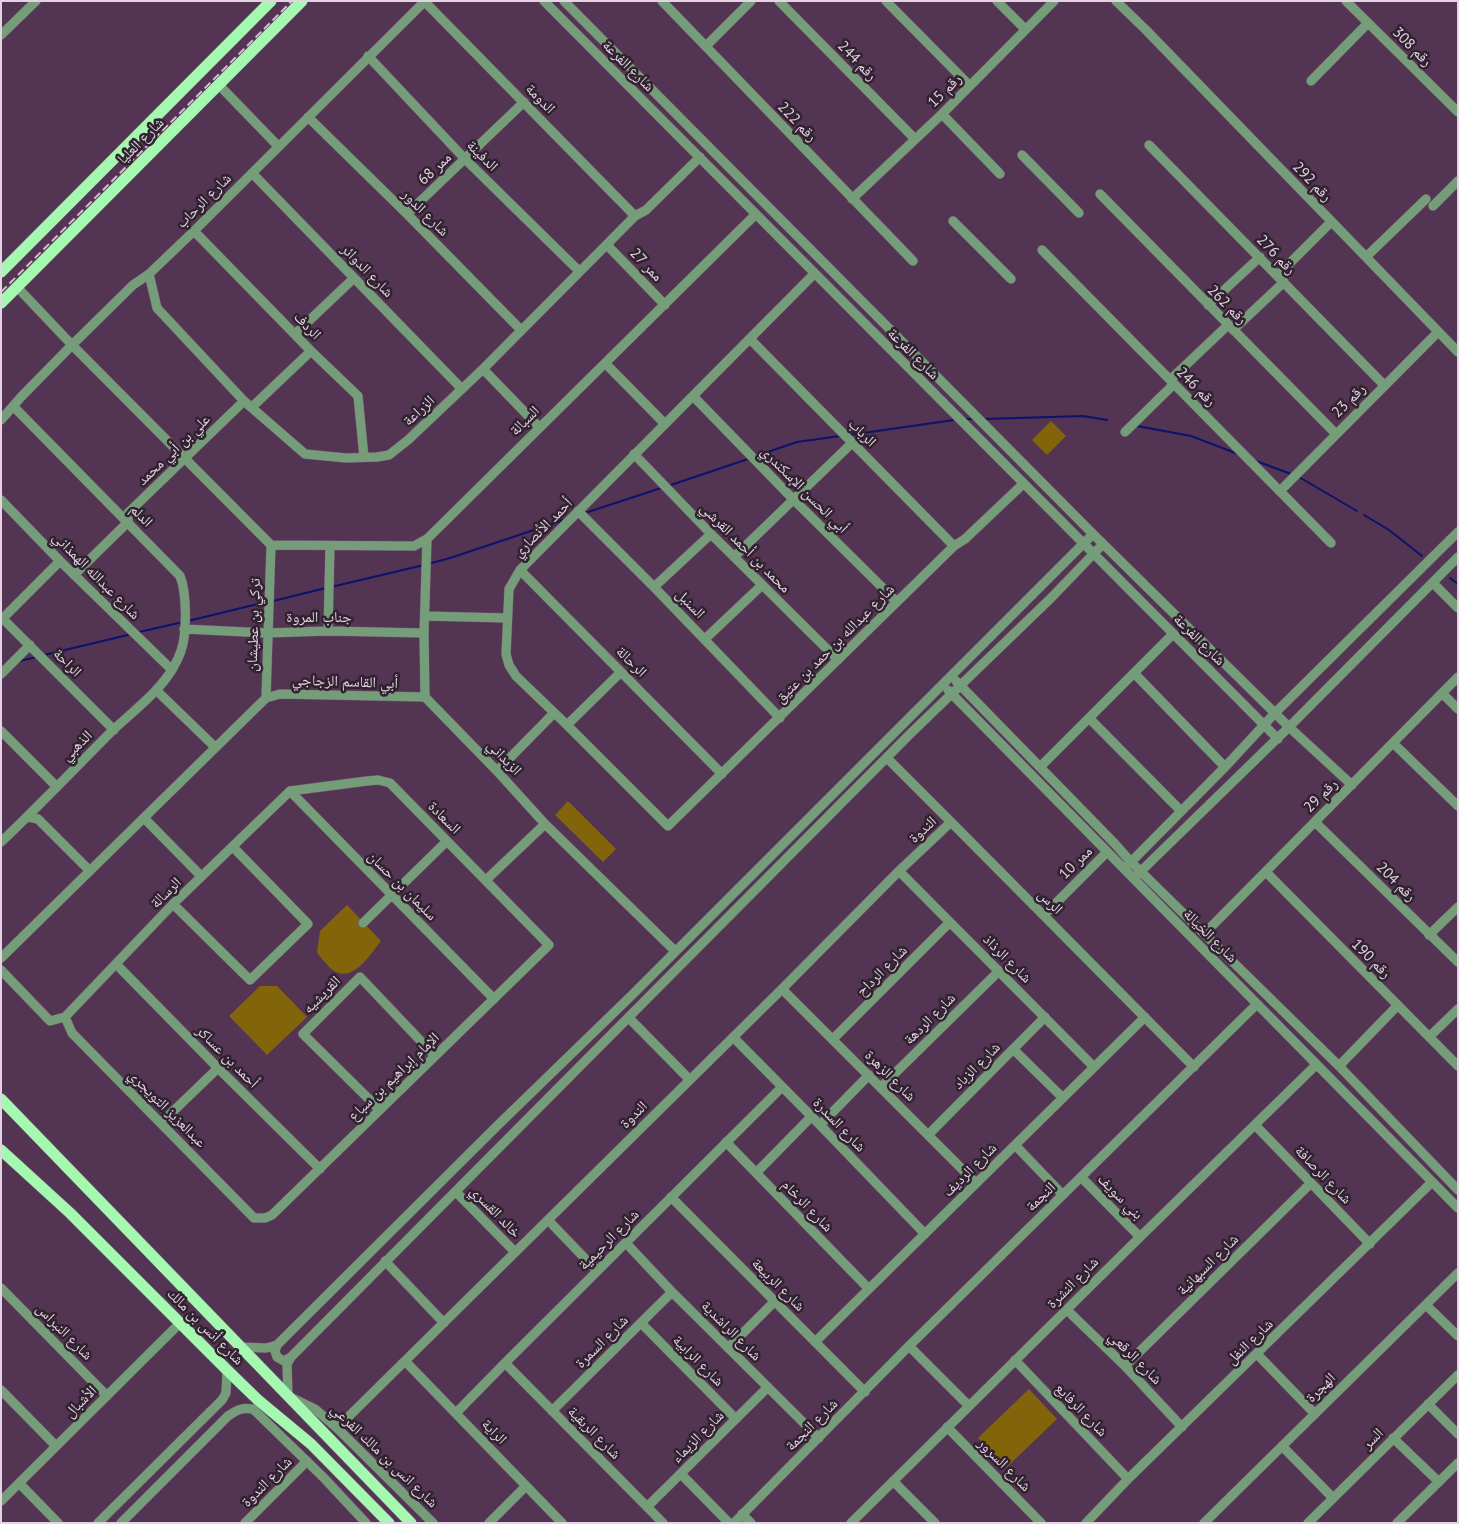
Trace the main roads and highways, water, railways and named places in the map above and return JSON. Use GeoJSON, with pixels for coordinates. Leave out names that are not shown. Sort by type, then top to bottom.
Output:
{"type":"FeatureCollection","features":[{"type":"Feature","properties":{"kind":"main road","name":"شارع العليا"},"geometry":{"type":"LineString","coordinates":[[1,272],[271,1]]}},
{"type":"Feature","properties":{"kind":"main road","name":"شارع العليا"},"geometry":{"type":"LineString","coordinates":[[1,303],[302,1]]}},
{"type":"Feature","properties":{"kind":"main road"},"geometry":{"type":"LineString","coordinates":[[1,1099],[411,1523]]}},
{"type":"Feature","properties":{"kind":"main road"},"geometry":{"type":"LineString","coordinates":[[1,1107],[41,1140]]}},
{"type":"Feature","properties":{"kind":"main road","name":"شارع أنس بن مالك"},"geometry":{"type":"LineString","coordinates":[[1,1149],[70,1213],[258,1400],[311,1444],[389,1523]]}},
{"type":"Feature","properties":{"kind":"waterway"},"geometry":{"type":"LineString","coordinates":[[984,419],[1083,416],[1107,420]]}},
{"type":"Feature","properties":{"kind":"waterway"},"geometry":{"type":"LineString","coordinates":[[964,419],[974,419]]}},
{"type":"Feature","properties":{"kind":"waterway"},"geometry":{"type":"LineString","coordinates":[[849,435],[954,420]]}},
{"type":"Feature","properties":{"kind":"waterway"},"geometry":{"type":"LineString","coordinates":[[1137,426],[1191,436],[1238,454]]}},
{"type":"Feature","properties":{"kind":"waterway"},"geometry":{"type":"LineString","coordinates":[[756,456],[797,442],[840,436]]}},
{"type":"Feature","properties":{"kind":"waterway"},"geometry":{"type":"LineString","coordinates":[[668,486],[748,459]]}},
{"type":"Feature","properties":{"kind":"waterway"},"geometry":{"type":"LineString","coordinates":[[1256,461],[1291,474]]}},
{"type":"Feature","properties":{"kind":"waterway"},"geometry":{"type":"LineString","coordinates":[[1299,477],[1357,511]]}},
{"type":"Feature","properties":{"kind":"waterway"},"geometry":{"type":"LineString","coordinates":[[585,513],[661,488]]}},
{"type":"Feature","properties":{"kind":"waterway"},"geometry":{"type":"LineString","coordinates":[[1364,515],[1389,530],[1422,556]]}},
{"type":"Feature","properties":{"kind":"waterway"},"geometry":{"type":"LineString","coordinates":[[428,564],[564,520]]}},
{"type":"Feature","properties":{"kind":"waterway"},"geometry":{"type":"LineString","coordinates":[[331,587],[424,565]]}},
{"type":"Feature","properties":{"kind":"waterway"},"geometry":{"type":"LineString","coordinates":[[1450,578],[1458,584]]}},
{"type":"Feature","properties":{"kind":"waterway"},"geometry":{"type":"LineString","coordinates":[[273,601],[326,588]]}},
{"type":"Feature","properties":{"kind":"waterway"},"geometry":{"type":"LineString","coordinates":[[188,621],[266,602]]}},
{"type":"Feature","properties":{"kind":"waterway"},"geometry":{"type":"LineString","coordinates":[[139,632],[183,622]]}},
{"type":"Feature","properties":{"kind":"waterway"},"geometry":{"type":"LineString","coordinates":[[44,655],[132,634]]}},
{"type":"Feature","properties":{"kind":"waterway"},"geometry":{"type":"LineString","coordinates":[[20,661],[37,657]]}},
{"type":"Feature","properties":{"kind":"railway"},"geometry":{"type":"LineString","coordinates":[[1,292],[292,1]]}}]}
